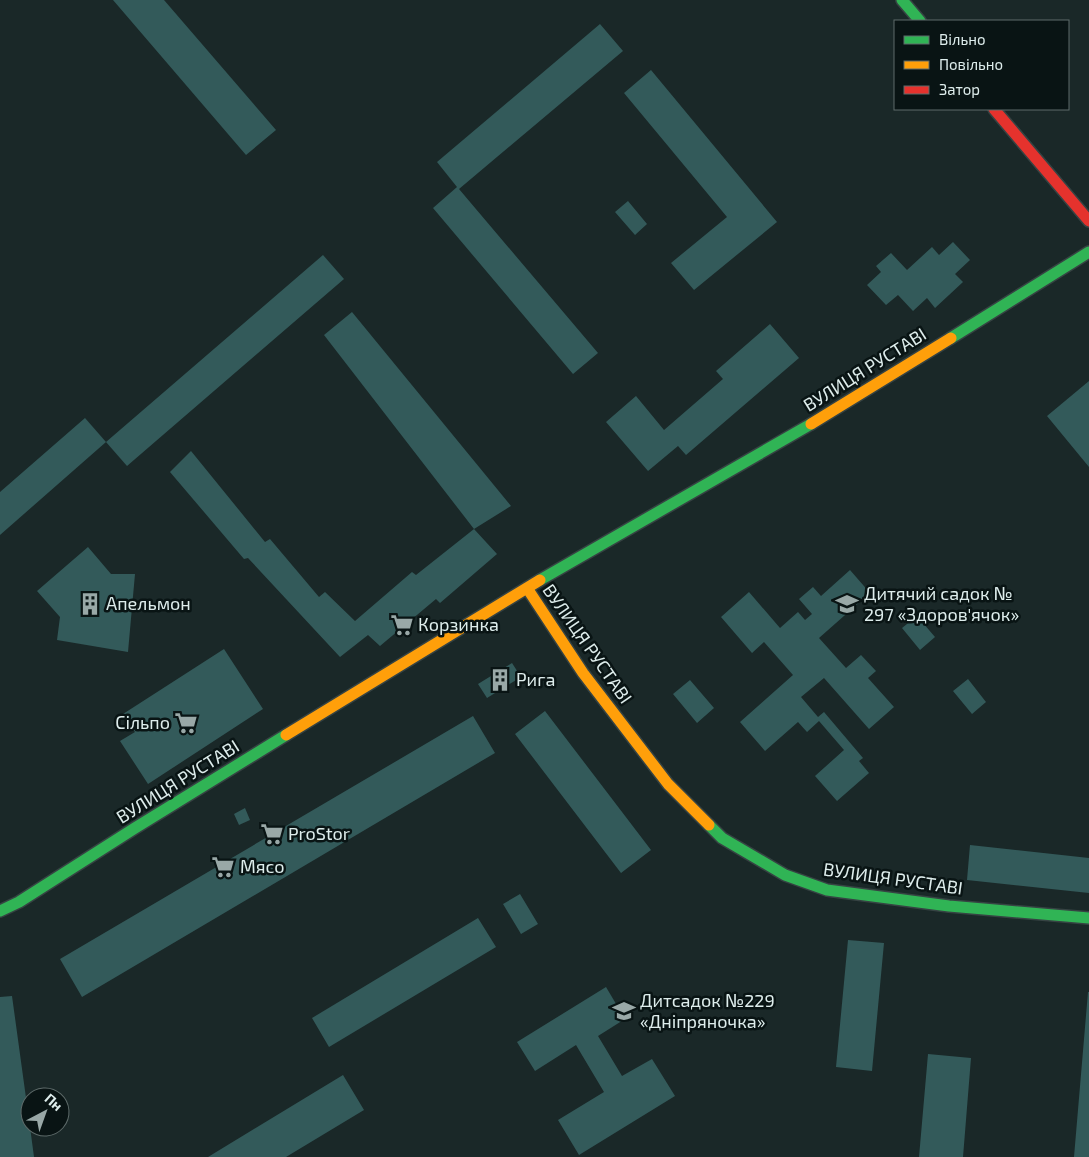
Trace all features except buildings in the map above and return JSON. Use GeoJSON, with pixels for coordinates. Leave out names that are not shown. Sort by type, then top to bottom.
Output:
{"type":"FeatureCollection","features":[{"type":"Feature","properties":{"kind":"street"},"geometry":{"type":"LineString","coordinates":[[902,0],[919,20]]}},
{"type":"Feature","properties":{"kind":"street"},"geometry":{"type":"LineString","coordinates":[[995,110],[1089,221]]}},
{"type":"Feature","properties":{"kind":"street","name":"ВУЛИЦЯ РУСТАВІ"},"geometry":{"type":"LineString","coordinates":[[0,911],[19,902],[527,588],[832,412],[1089,252]]}},
{"type":"Feature","properties":{"kind":"street","name":"ВУЛИЦЯ РУСТАВІ"},"geometry":{"type":"LineString","coordinates":[[527,588],[583,674],[668,784],[722,838],[735,846],[785,875],[827,890],[949,906],[1089,918]]}},
{"type":"Feature","properties":{"kind":"traffic: fast"},"geometry":{"type":"LineString","coordinates":[[902,0],[919,20]]}},
{"type":"Feature","properties":{"kind":"traffic: fast"},"geometry":{"type":"LineString","coordinates":[[951,338],[1089,252]]}},
{"type":"Feature","properties":{"kind":"traffic: fast"},"geometry":{"type":"LineString","coordinates":[[540,580],[811,424]]}},
{"type":"Feature","properties":{"kind":"traffic: fast"},"geometry":{"type":"LineString","coordinates":[[0,911],[19,902],[286,735]]}},
{"type":"Feature","properties":{"kind":"traffic: fast"},"geometry":{"type":"LineString","coordinates":[[709,825],[722,838],[785,875],[827,890],[949,906],[1089,918]]}},
{"type":"Feature","properties":{"kind":"traffic: slow"},"geometry":{"type":"LineString","coordinates":[[811,424],[951,338]]}},
{"type":"Feature","properties":{"kind":"traffic: slow"},"geometry":{"type":"LineString","coordinates":[[286,735],[540,580]]}},
{"type":"Feature","properties":{"kind":"traffic: slow"},"geometry":{"type":"LineString","coordinates":[[527,588],[583,673],[668,784],[709,825]]}},
{"type":"Feature","properties":{"kind":"traffic: jam"},"geometry":{"type":"LineString","coordinates":[[995,110],[1089,221]]}},
{"type":"Feature","properties":{"kind":"place","name":"Апельмон"},"geometry":{"type":"Point","coordinates":[90,604]}},
{"type":"Feature","properties":{"kind":"place","name":"Дитячий садок № 297 «Здоров'ячок»"},"geometry":{"type":"Point","coordinates":[847,604]}},
{"type":"Feature","properties":{"kind":"place","name":"Корзинка"},"geometry":{"type":"Point","coordinates":[402,625]}},
{"type":"Feature","properties":{"kind":"place","name":"Рига"},"geometry":{"type":"Point","coordinates":[500,680]}},
{"type":"Feature","properties":{"kind":"place","name":"Сільпо"},"geometry":{"type":"Point","coordinates":[186,723]}},
{"type":"Feature","properties":{"kind":"place","name":"ProStor"},"geometry":{"type":"Point","coordinates":[272,834]}},
{"type":"Feature","properties":{"kind":"place","name":"Мясо"},"geometry":{"type":"Point","coordinates":[223,867]}},
{"type":"Feature","properties":{"kind":"place","name":"Дитсадок №229 «Дніпряночка»"},"geometry":{"type":"Point","coordinates":[624,1011]}}]}
